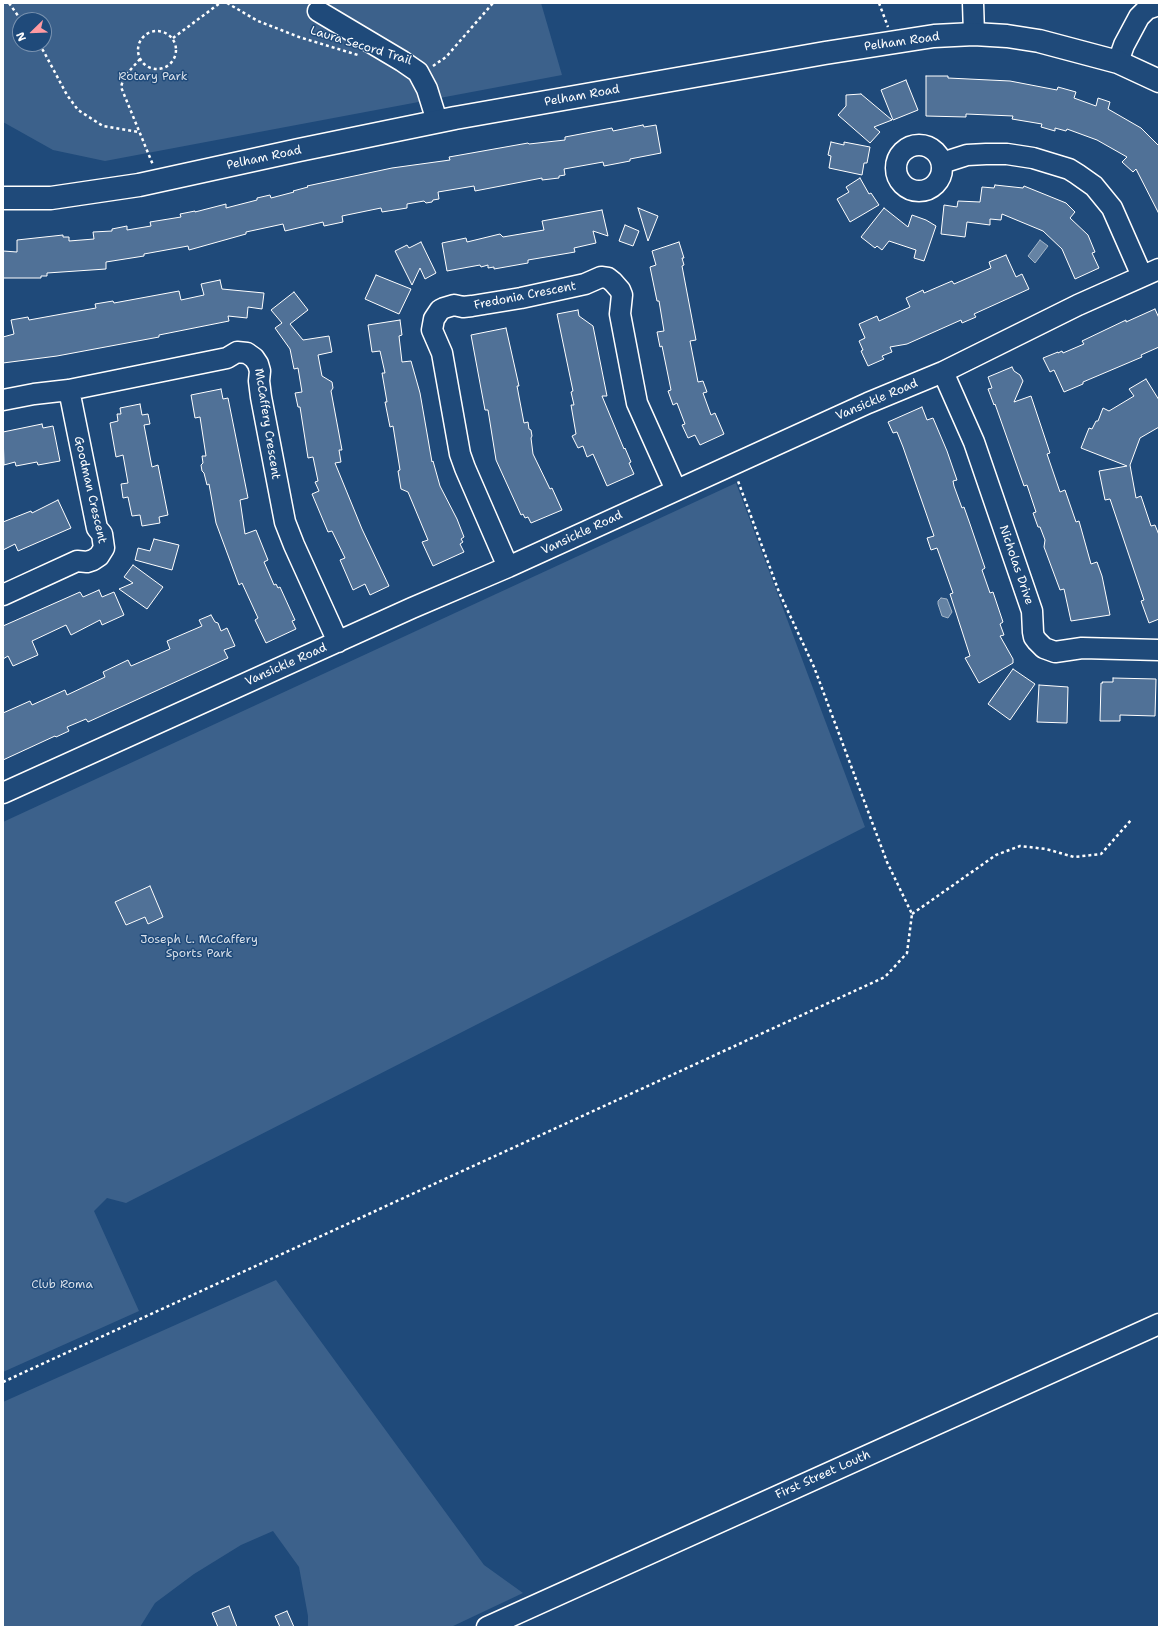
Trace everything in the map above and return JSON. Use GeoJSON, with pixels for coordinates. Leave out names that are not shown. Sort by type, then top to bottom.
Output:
{"type":"FeatureCollection","features":[{"type":"Feature","properties":{"kind":"main road","name":"Pelham Road"},"geometry":{"type":"LineString","coordinates":[[3,198],[51,198],[139,186],[437,121],[825,53],[934,36],[974,34],[1007,36],[1039,41],[1118,62],[1159,81]]}},
{"type":"Feature","properties":{"kind":"street"},"geometry":{"type":"LineString","coordinates":[[973,3],[974,34]]}},
{"type":"Feature","properties":{"kind":"street"},"geometry":{"type":"LineString","coordinates":[[1118,62],[1124,45],[1139,17],[1147,9],[1159,5]]}},
{"type":"Feature","properties":{"kind":"street"},"geometry":{"type":"LineString","coordinates":[[318,11],[418,72],[428,88],[437,121]]}},
{"type":"Feature","properties":{"kind":"street"},"geometry":{"type":"LineString","coordinates":[[942,163],[954,158],[986,154],[1020,156],[1069,169],[1084,178],[1101,194],[1112,208],[1150,272]]}},
{"type":"Feature","properties":{"kind":"street","name":"Vansickle Road"},"geometry":{"type":"LineString","coordinates":[[3,793],[412,608],[508,567],[868,403],[943,372],[1078,305],[1150,272]]}},
{"type":"Feature","properties":{"kind":"street","name":"Fredonia Crescent"},"geometry":{"type":"LineString","coordinates":[[508,567],[460,454],[442,353],[432,330],[434,320],[440,310],[444,308],[454,305],[463,307],[521,298],[585,284],[601,277],[608,278],[620,290],[622,298],[620,314],[637,403],[676,490]]}},
{"type":"Feature","properties":{"kind":"street","name":"McCaffery Crescent"},"geometry":{"type":"LineString","coordinates":[[3,400],[34,394],[69,390],[227,358],[237,352],[247,353],[254,358],[260,371],[258,381],[285,522],[338,642]]}},
{"type":"Feature","properties":{"kind":"street","name":"Nicholas Drive"},"geometry":{"type":"LineString","coordinates":[[943,372],[974,442],[1032,611],[1033,632],[1037,641],[1044,648],[1055,652],[1082,648],[1159,650]]}},
{"type":"Feature","properties":{"kind":"street","name":"Goodman Crescent"},"geometry":{"type":"LineString","coordinates":[[3,595],[77,561],[87,562],[93,560],[99,556],[104,548],[102,534],[98,528],[69,390]]}},
{"type":"Feature","properties":{"kind":"street","name":"First Street Louth"},"geometry":{"type":"LineString","coordinates":[[488,1627],[1159,1324]]}},
{"type":"Feature","properties":{"kind":"path"},"geometry":{"type":"LineString","coordinates":[[9,3],[15,12]]}},
{"type":"Feature","properties":{"kind":"path"},"geometry":{"type":"LineString","coordinates":[[173,38],[220,3]]}},
{"type":"Feature","properties":{"kind":"path","name":"Laura Secord Trail"},"geometry":{"type":"LineString","coordinates":[[227,3],[265,24],[299,37],[365,57]]}},
{"type":"Feature","properties":{"kind":"path","name":"Laura Secord Trail"},"geometry":{"type":"LineString","coordinates":[[418,72],[431,68],[446,56],[493,3]]}},
{"type":"Feature","properties":{"kind":"path"},"geometry":{"type":"LineString","coordinates":[[879,3],[893,42]]}},
{"type":"Feature","properties":{"kind":"path"},"geometry":{"type":"LineString","coordinates":[[158,31],[164,32],[173,38],[176,45],[175,58],[172,64],[164,69],[154,70],[147,67],[140,59],[138,46],[143,37],[148,33],[158,31]]}},
{"type":"Feature","properties":{"kind":"path"},"geometry":{"type":"LineString","coordinates":[[44,52],[67,95],[78,110],[104,126],[140,132]]}},
{"type":"Feature","properties":{"kind":"path"},"geometry":{"type":"LineString","coordinates":[[140,59],[124,77],[121,86],[123,94],[154,166]]}},
{"type":"Feature","properties":{"kind":"path"},"geometry":{"type":"LineString","coordinates":[[3,1382],[885,976],[907,953],[912,914],[887,862],[814,666],[779,592],[732,464]]}},
{"type":"Feature","properties":{"kind":"path"},"geometry":{"type":"LineString","coordinates":[[912,914],[996,855],[1020,846],[1046,849],[1074,857],[1101,854],[1131,820]]}},
{"type":"Feature","properties":{"kind":"green space","name":"Rotary Park"},"geometry":{"type":"Polygon","coordinates":[[[3,3],[541,3],[562,75],[105,161],[53,150],[3,122],[3,3]]]}},
{"type":"Feature","properties":{"kind":"green space","name":"Joseph L. McCaffery Sports Park"},"geometry":{"type":"Polygon","coordinates":[[[736,483],[865,827],[126,1203],[107,1198],[94,1211],[139,1311],[3,1372],[3,822],[736,483]]]}},
{"type":"Feature","properties":{"kind":"green space"},"geometry":{"type":"Polygon","coordinates":[[[276,1280],[484,1565],[523,1593],[451,1627],[308,1627],[308,1616],[299,1567],[273,1531],[241,1545],[194,1574],[155,1603],[140,1627],[3,1627],[3,1402],[276,1280]]]}},
{"type":"Feature","properties":{"kind":"shaded area"},"geometry":{"type":"Polygon","coordinates":[[[1040,240],[1048,246],[1035,263],[1028,256],[1040,240]]]}},
{"type":"Feature","properties":{"kind":"shaded area"},"geometry":{"type":"Polygon","coordinates":[[[941,598],[947,599],[952,612],[948,618],[942,616],[938,604],[938,601],[941,598]]]}},
{"type":"Feature","properties":{"kind":"building"},"geometry":{"type":"Polygon","coordinates":[[[926,76],[948,76],[948,78],[1010,81],[1057,90],[1058,87],[1076,92],[1074,98],[1096,106],[1098,98],[1110,102],[1108,109],[1141,128],[1159,146],[1159,214],[1136,169],[1133,172],[1122,162],[1127,157],[1097,140],[1067,129],[1066,131],[1055,128],[1055,131],[1041,127],[1042,124],[1012,119],[1013,116],[966,114],[966,117],[926,116],[926,76]]]}},
{"type":"Feature","properties":{"kind":"building"},"geometry":{"type":"Polygon","coordinates":[[[906,80],[918,110],[893,120],[881,90],[906,80]]]}},
{"type":"Feature","properties":{"kind":"building"},"geometry":{"type":"Polygon","coordinates":[[[861,94],[892,120],[874,127],[880,132],[870,143],[838,115],[846,106],[846,95],[861,94]]]}},
{"type":"Feature","properties":{"kind":"building"},"geometry":{"type":"Polygon","coordinates":[[[643,125],[644,127],[656,125],[661,153],[604,166],[603,162],[564,169],[565,175],[559,176],[559,178],[542,180],[542,178],[475,191],[474,186],[438,192],[439,199],[433,200],[432,202],[426,203],[424,201],[407,204],[407,208],[382,212],[381,208],[342,216],[343,222],[324,226],[323,222],[285,231],[283,224],[246,232],[246,234],[189,250],[188,246],[144,254],[144,256],[106,262],[106,269],[47,273],[47,276],[41,276],[41,278],[3,278],[3,251],[17,252],[17,240],[63,235],[63,237],[69,237],[69,241],[94,239],[93,232],[112,231],[112,229],[127,226],[127,230],[151,226],[150,222],[181,217],[180,214],[195,212],[226,204],[226,208],[257,200],[257,198],[270,195],[271,198],[294,192],[293,191],[308,187],[307,186],[392,168],[450,160],[449,157],[528,143],[565,140],[565,137],[612,128],[613,131],[643,125]]]}},
{"type":"Feature","properties":{"kind":"building"},"geometry":{"type":"Polygon","coordinates":[[[831,142],[844,145],[844,142],[870,147],[867,163],[864,163],[862,175],[829,168],[831,156],[828,155],[831,142]]]}},
{"type":"Feature","properties":{"kind":"building"},"geometry":{"type":"Polygon","coordinates":[[[860,178],[869,194],[871,193],[879,205],[850,222],[837,199],[849,192],[846,187],[860,178]]]}},
{"type":"Feature","properties":{"kind":"building"},"geometry":{"type":"Polygon","coordinates":[[[995,185],[1023,188],[1024,186],[1066,203],[1075,212],[1070,218],[1088,235],[1095,252],[1092,253],[1099,268],[1075,279],[1062,249],[1043,231],[1002,214],[1001,220],[990,219],[990,225],[967,222],[965,237],[941,234],[944,205],[957,207],[958,201],[980,202],[982,187],[994,188],[995,185]]]}},
{"type":"Feature","properties":{"kind":"building"},"geometry":{"type":"Polygon","coordinates":[[[638,208],[658,216],[648,241],[638,208]]]}},
{"type":"Feature","properties":{"kind":"building"},"geometry":{"type":"Polygon","coordinates":[[[884,208],[908,227],[912,215],[926,220],[936,226],[924,261],[914,258],[916,250],[889,241],[882,250],[877,246],[875,248],[861,237],[884,208]]]}},
{"type":"Feature","properties":{"kind":"building"},"geometry":{"type":"Polygon","coordinates":[[[602,210],[608,236],[593,231],[596,243],[574,248],[575,252],[528,260],[528,263],[494,269],[494,267],[488,268],[488,265],[481,267],[480,265],[447,271],[442,243],[466,238],[467,242],[500,234],[503,237],[544,230],[542,221],[602,210]]]}},
{"type":"Feature","properties":{"kind":"building"},"geometry":{"type":"Polygon","coordinates":[[[625,225],[639,231],[633,246],[619,241],[625,225]]]}},
{"type":"Feature","properties":{"kind":"building"},"geometry":{"type":"Polygon","coordinates":[[[421,242],[436,273],[425,279],[420,268],[412,285],[395,251],[407,245],[409,248],[421,242]]]}},
{"type":"Feature","properties":{"kind":"building"},"geometry":{"type":"Polygon","coordinates":[[[679,242],[684,258],[682,258],[684,265],[682,266],[696,340],[690,341],[698,382],[703,381],[707,392],[703,393],[711,415],[715,413],[724,434],[700,445],[695,435],[688,438],[682,425],[685,424],[677,403],[673,405],[668,391],[671,390],[662,346],[660,347],[657,332],[664,331],[659,301],[657,301],[650,267],[656,265],[652,251],[679,242]]]}},
{"type":"Feature","properties":{"kind":"building"},"geometry":{"type":"Polygon","coordinates":[[[1006,255],[1016,277],[1022,274],[1029,289],[974,314],[976,317],[962,323],[961,320],[907,344],[890,347],[892,352],[882,356],[884,359],[868,366],[861,351],[863,350],[859,341],[865,338],[859,324],[877,316],[879,321],[910,307],[906,298],[923,290],[924,293],[952,281],[954,284],[991,268],[989,262],[1006,255]]]}},
{"type":"Feature","properties":{"kind":"building"},"geometry":{"type":"Polygon","coordinates":[[[376,275],[411,289],[399,314],[365,299],[376,275]]]}},
{"type":"Feature","properties":{"kind":"building"},"geometry":{"type":"Polygon","coordinates":[[[220,280],[222,289],[264,293],[262,309],[248,307],[247,318],[228,316],[229,321],[159,335],[159,337],[57,356],[3,363],[3,337],[14,334],[11,320],[28,317],[29,320],[96,308],[95,304],[113,301],[114,303],[179,291],[181,300],[204,295],[201,284],[220,280]]]}},
{"type":"Feature","properties":{"kind":"building"},"geometry":{"type":"Polygon","coordinates":[[[294,292],[308,310],[290,324],[303,340],[329,336],[332,352],[318,355],[322,376],[332,382],[333,388],[331,391],[342,450],[339,450],[341,462],[335,463],[362,529],[389,586],[370,595],[365,584],[353,590],[340,560],[345,558],[332,531],[328,532],[312,494],[319,491],[315,482],[318,481],[313,457],[308,458],[300,407],[298,407],[295,393],[302,392],[298,368],[294,369],[290,349],[275,328],[282,323],[271,310],[294,292]]]}},
{"type":"Feature","properties":{"kind":"building"},"geometry":{"type":"Polygon","coordinates":[[[1155,309],[1159,318],[1159,347],[1141,355],[1142,357],[1083,382],[1083,384],[1064,392],[1054,370],[1050,372],[1043,358],[1062,351],[1063,353],[1084,344],[1082,341],[1126,320],[1126,322],[1155,309]]]}},
{"type":"Feature","properties":{"kind":"building"},"geometry":{"type":"Polygon","coordinates":[[[578,310],[579,316],[593,326],[607,396],[602,396],[631,462],[629,463],[634,474],[607,486],[593,454],[587,457],[583,446],[578,448],[572,436],[576,434],[571,405],[574,405],[571,392],[573,391],[557,314],[578,310]]]}},
{"type":"Feature","properties":{"kind":"building"},"geometry":{"type":"Polygon","coordinates":[[[400,320],[402,335],[399,336],[402,362],[411,361],[420,393],[432,462],[433,461],[440,486],[457,519],[464,537],[461,539],[463,542],[460,544],[464,552],[433,566],[422,542],[428,540],[408,492],[401,489],[398,471],[400,470],[393,426],[390,427],[385,402],[387,402],[382,373],[385,373],[380,351],[372,352],[368,325],[400,320]]]}},
{"type":"Feature","properties":{"kind":"building"},"geometry":{"type":"Polygon","coordinates":[[[506,328],[519,386],[517,386],[524,423],[528,422],[529,429],[531,430],[533,454],[550,489],[552,488],[562,510],[531,523],[528,517],[525,518],[523,514],[521,515],[496,460],[488,410],[485,410],[471,335],[506,328]]]}},
{"type":"Feature","properties":{"kind":"building"},"geometry":{"type":"Polygon","coordinates":[[[1012,367],[1014,371],[1020,375],[1023,381],[1014,402],[1031,396],[1050,453],[1047,454],[1060,492],[1065,490],[1076,522],[1079,521],[1091,564],[1097,562],[1102,576],[1110,615],[1071,621],[1064,589],[1060,590],[1044,547],[1045,540],[1033,513],[1036,512],[1027,485],[1024,486],[995,404],[994,405],[988,389],[992,388],[988,377],[1012,367]]]}},
{"type":"Feature","properties":{"kind":"building"},"geometry":{"type":"Polygon","coordinates":[[[1146,379],[1159,400],[1159,427],[1140,438],[1130,465],[1136,498],[1141,496],[1151,526],[1155,525],[1159,535],[1159,619],[1149,623],[1141,601],[1144,600],[1110,499],[1105,500],[1099,471],[1127,466],[1081,448],[1089,428],[1092,429],[1096,421],[1098,421],[1103,408],[1109,411],[1134,396],[1129,389],[1146,379]]]}},
{"type":"Feature","properties":{"kind":"building"},"geometry":{"type":"Polygon","coordinates":[[[221,389],[223,399],[228,398],[248,498],[240,500],[245,534],[256,530],[268,560],[264,562],[274,585],[276,584],[278,588],[280,587],[295,620],[292,621],[296,629],[266,643],[255,620],[258,618],[242,583],[239,585],[216,523],[209,484],[207,485],[204,473],[202,471],[202,456],[206,456],[200,417],[195,418],[191,395],[221,389]]]}},
{"type":"Feature","properties":{"kind":"building"},"geometry":{"type":"Polygon","coordinates":[[[140,404],[142,415],[148,414],[150,424],[144,425],[152,467],[158,465],[168,515],[159,517],[160,523],[142,526],[140,515],[132,516],[128,497],[123,498],[121,484],[128,483],[123,455],[116,457],[110,423],[118,421],[117,414],[121,414],[120,408],[140,404]]]}},
{"type":"Feature","properties":{"kind":"building"},"geometry":{"type":"Polygon","coordinates":[[[922,407],[927,420],[933,418],[947,451],[957,480],[953,481],[954,486],[962,508],[964,507],[985,568],[982,570],[990,593],[993,592],[1003,622],[1000,624],[1004,635],[1000,636],[1013,659],[1013,663],[979,683],[965,658],[970,656],[950,594],[953,593],[937,548],[931,550],[927,538],[934,536],[903,447],[897,432],[893,433],[888,422],[922,407]]]}},
{"type":"Feature","properties":{"kind":"building"},"geometry":{"type":"Polygon","coordinates":[[[42,424],[43,428],[53,426],[60,461],[38,465],[37,462],[16,466],[15,462],[4,465],[3,432],[42,424]]]}},
{"type":"Feature","properties":{"kind":"building"},"geometry":{"type":"Polygon","coordinates":[[[58,500],[71,528],[18,551],[15,544],[3,550],[3,522],[31,511],[32,513],[58,500]]]}},
{"type":"Feature","properties":{"kind":"building"},"geometry":{"type":"Polygon","coordinates":[[[154,539],[179,545],[172,570],[135,560],[138,548],[150,551],[154,539]]]}},
{"type":"Feature","properties":{"kind":"building"},"geometry":{"type":"Polygon","coordinates":[[[133,565],[163,587],[147,609],[119,589],[133,583],[124,577],[133,565]]]}},
{"type":"Feature","properties":{"kind":"building"},"geometry":{"type":"Polygon","coordinates":[[[99,590],[102,597],[114,592],[124,615],[102,625],[100,620],[71,635],[66,625],[32,641],[38,655],[13,666],[8,656],[3,659],[3,626],[80,592],[83,597],[99,590]]]}},
{"type":"Feature","properties":{"kind":"building"},"geometry":{"type":"Polygon","coordinates":[[[211,615],[215,622],[218,623],[221,631],[227,628],[235,646],[224,650],[228,658],[88,722],[86,719],[67,727],[69,731],[3,760],[3,713],[30,701],[32,705],[65,690],[67,695],[105,677],[103,672],[128,660],[131,666],[170,649],[167,641],[202,626],[199,620],[211,615]]]}},
{"type":"Feature","properties":{"kind":"building"},"geometry":{"type":"Polygon","coordinates":[[[1013,669],[1035,684],[1010,720],[988,704],[1013,669]]]}},
{"type":"Feature","properties":{"kind":"building"},"geometry":{"type":"Polygon","coordinates":[[[1113,678],[1156,679],[1155,716],[1120,715],[1120,721],[1100,721],[1101,683],[1113,682],[1113,678]]]}},
{"type":"Feature","properties":{"kind":"building"},"geometry":{"type":"Polygon","coordinates":[[[1039,685],[1068,687],[1067,723],[1037,722],[1039,685]]]}},
{"type":"Feature","properties":{"kind":"building"},"geometry":{"type":"Polygon","coordinates":[[[150,886],[163,917],[148,924],[145,917],[126,925],[115,902],[150,886]]]}},
{"type":"Feature","properties":{"kind":"building"},"geometry":{"type":"Polygon","coordinates":[[[229,1606],[237,1627],[218,1627],[212,1613],[229,1606]]]}},
{"type":"Feature","properties":{"kind":"building"},"geometry":{"type":"Polygon","coordinates":[[[287,1611],[294,1627],[280,1627],[275,1616],[287,1611]]]}},
{"type":"Feature","properties":{"kind":"park label","name":"Club Roma"},"geometry":{"type":"Point","coordinates":[62,1285]}}]}
